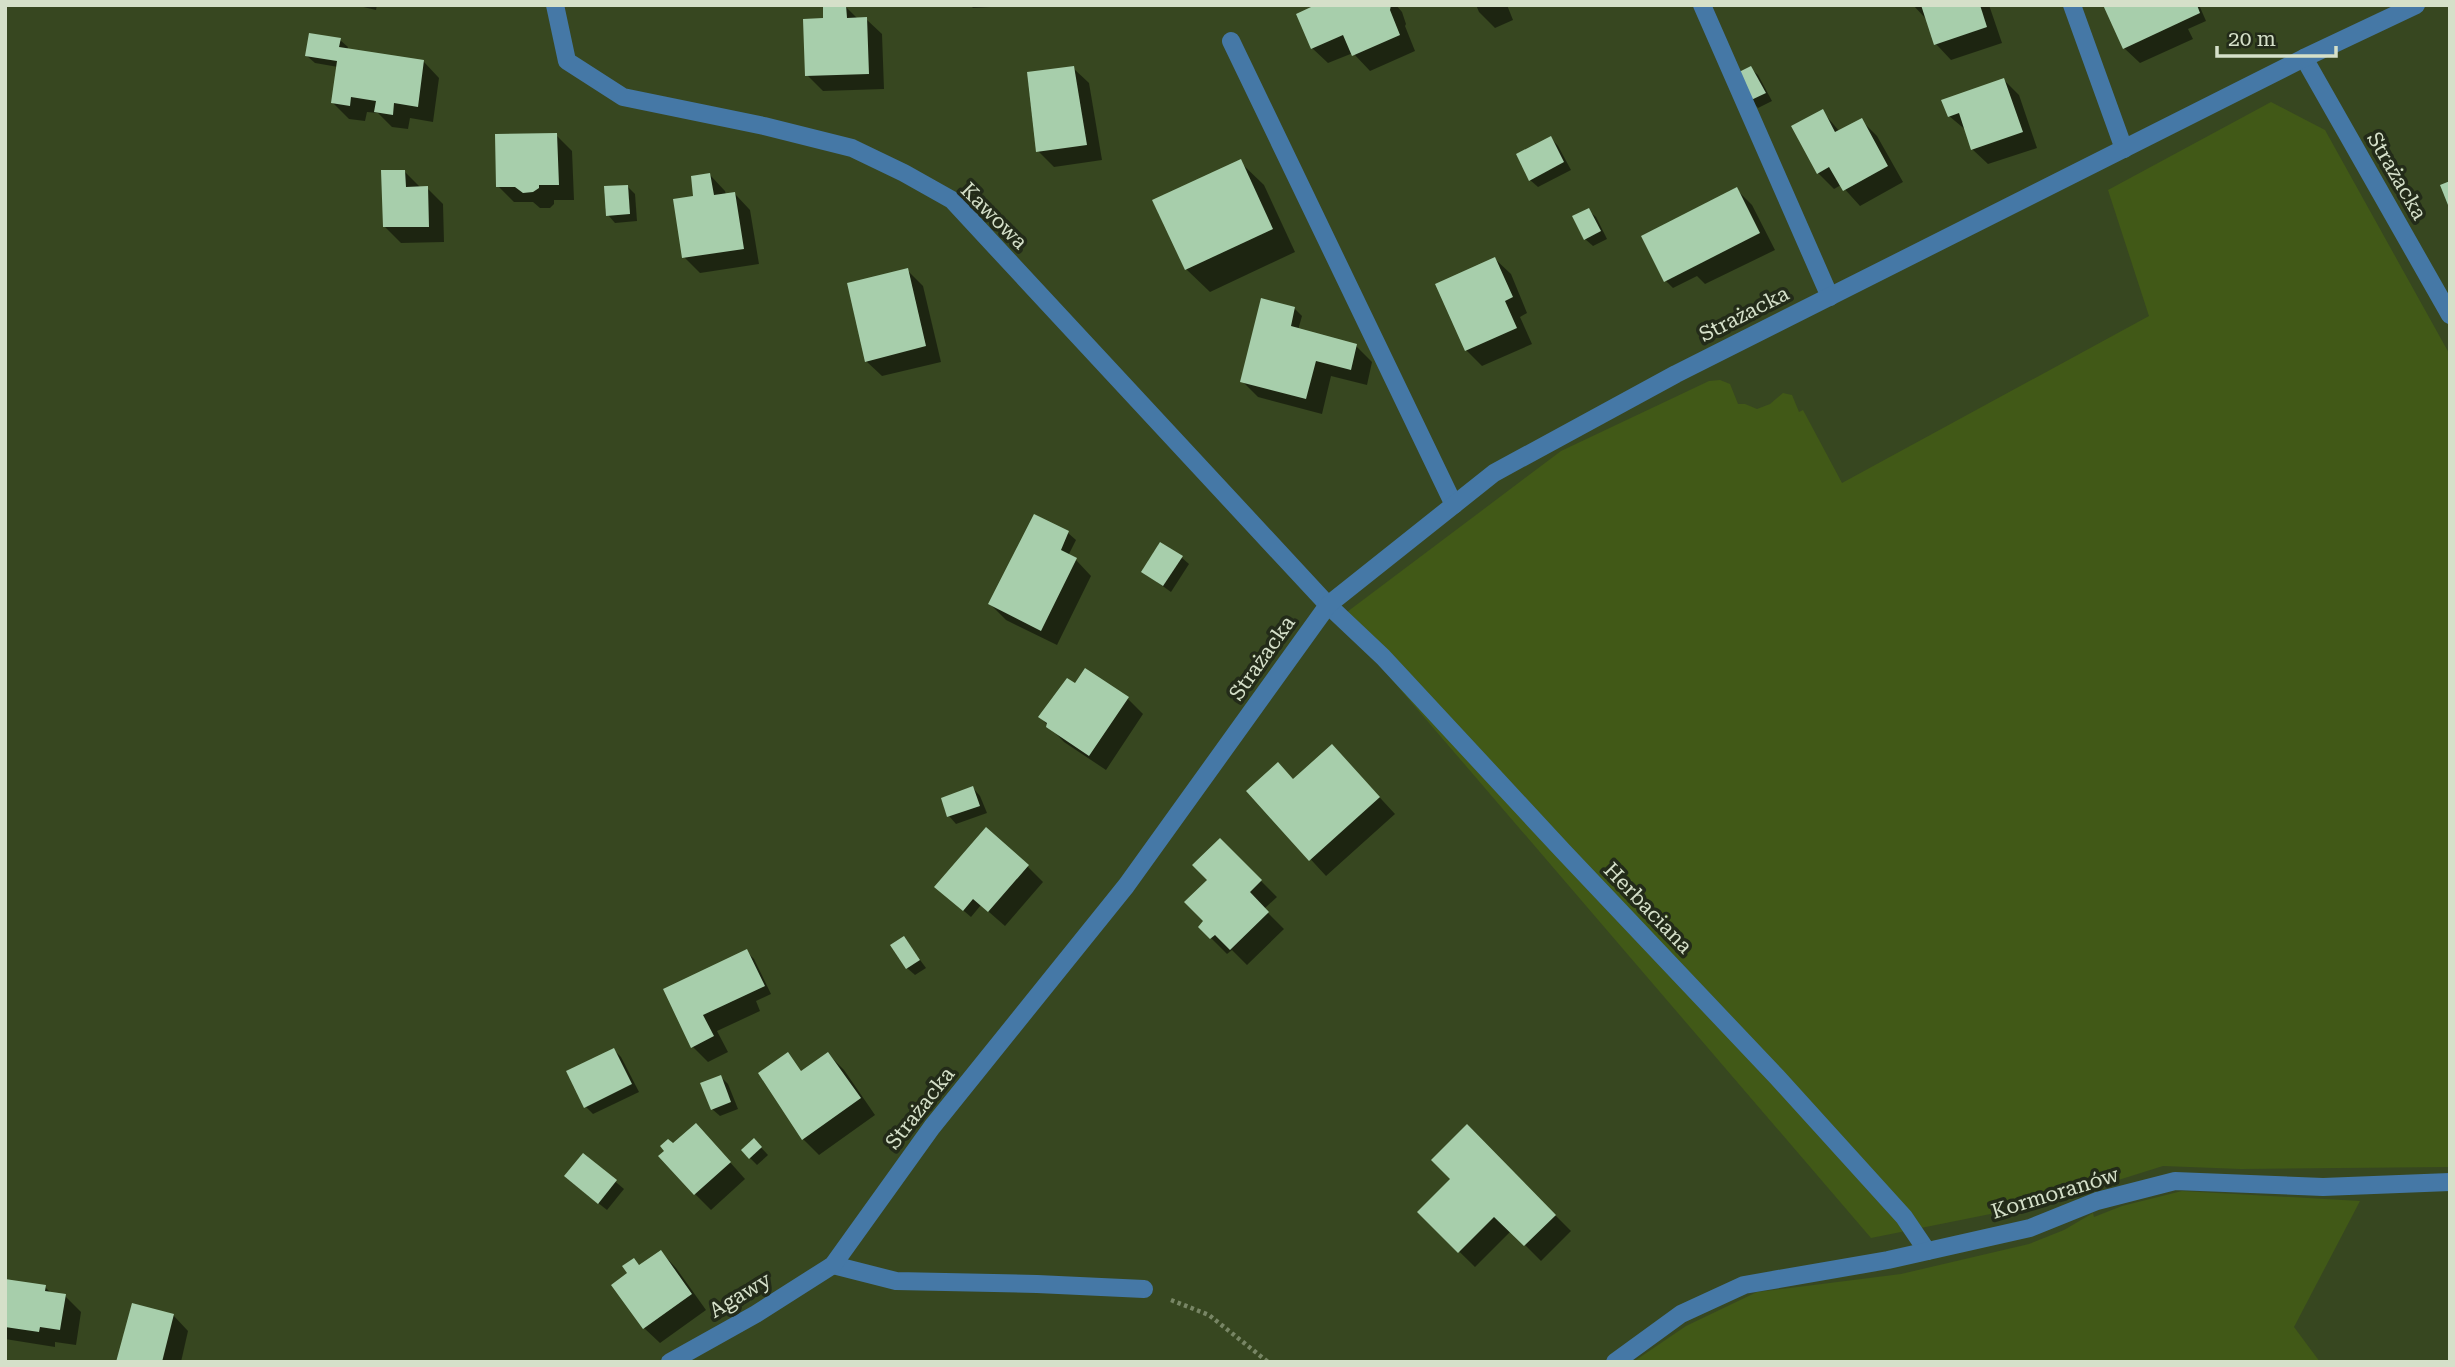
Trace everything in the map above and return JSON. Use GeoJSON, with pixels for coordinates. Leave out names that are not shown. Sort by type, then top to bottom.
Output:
{"type":"FeatureCollection","features":[{"type":"Feature","properties":{"kind":"street","name":"Kawowa"},"geometry":{"type":"LineString","coordinates":[[555,5],[567,61],[623,97],[852,148],[952,200],[1328,605]]}},
{"type":"Feature","properties":{"kind":"street"},"geometry":{"type":"LineString","coordinates":[[1702,5],[1830,297]]}},
{"type":"Feature","properties":{"kind":"street"},"geometry":{"type":"LineString","coordinates":[[2073,5],[2124,149]]}},
{"type":"Feature","properties":{"kind":"street","name":"Strażacka"},"geometry":{"type":"LineString","coordinates":[[833,1265],[932,1127],[1126,886],[1328,605],[1494,473],[1676,374],[2304,58],[2416,5]]}},
{"type":"Feature","properties":{"kind":"street"},"geometry":{"type":"LineString","coordinates":[[1231,41],[1454,505]]}},
{"type":"Feature","properties":{"kind":"street","name":"Strażacka"},"geometry":{"type":"LineString","coordinates":[[2304,58],[2450,315]]}},
{"type":"Feature","properties":{"kind":"street","name":"Herbaciana"},"geometry":{"type":"LineString","coordinates":[[1328,605],[1383,657],[1777,1077],[1904,1217],[1927,1251]]}},
{"type":"Feature","properties":{"kind":"street","name":"Kormoranów"},"geometry":{"type":"LineString","coordinates":[[1615,1362],[1681,1314],[1744,1285],[1888,1260],[2031,1228],[2097,1201],[2175,1181],[2323,1187],[2450,1182]]}},
{"type":"Feature","properties":{"kind":"street"},"geometry":{"type":"LineString","coordinates":[[833,1265],[896,1281],[1144,1289]]}},
{"type":"Feature","properties":{"kind":"street","name":"Agawy"},"geometry":{"type":"LineString","coordinates":[[670,1362],[756,1314],[833,1265]]}},
{"type":"Feature","properties":{"kind":"path"},"geometry":{"type":"LineString","coordinates":[[1144,1289],[1209,1315],[1268,1362]]}},
{"type":"Feature","properties":{"kind":"green space"},"geometry":{"type":"Polygon","coordinates":[[[2271,102],[2325,130],[2450,355],[2450,1167],[2241,1169],[2163,1166],[2045,1203],[1871,1238],[1339,618],[1561,451],[1709,381],[1720,380],[1730,384],[1738,404],[1757,409],[1770,404],[1783,393],[1792,395],[1799,412],[1803,410],[1842,483],[2149,316],[2108,190],[2271,102]]]}},
{"type":"Feature","properties":{"kind":"green space"},"geometry":{"type":"Polygon","coordinates":[[[2182,1191],[2360,1201],[2294,1327],[2320,1362],[1633,1362],[1686,1326],[1757,1292],[1901,1274],[2029,1244],[2064,1230],[2093,1213],[2094,1217],[2122,1206],[2182,1191]]]}},
{"type":"Feature","properties":{"kind":"building"},"geometry":{"type":"Polygon","coordinates":[[[846,5],[847,18],[867,17],[869,74],[805,76],[803,19],[823,18],[823,6],[846,5]]]}},
{"type":"Feature","properties":{"kind":"building"},"geometry":{"type":"Polygon","coordinates":[[[1311,5],[1391,5],[1390,10],[1400,35],[1352,56],[1343,35],[1311,49],[1296,14],[1311,5]]]}},
{"type":"Feature","properties":{"kind":"building"},"geometry":{"type":"Polygon","coordinates":[[[1921,5],[1980,5],[1987,27],[1934,45],[1921,5]]]}},
{"type":"Feature","properties":{"kind":"building"},"geometry":{"type":"Polygon","coordinates":[[[2103,5],[2197,5],[2200,13],[2123,49],[2103,5]]]}},
{"type":"Feature","properties":{"kind":"building"},"geometry":{"type":"Polygon","coordinates":[[[309,33],[341,38],[339,47],[424,60],[418,107],[394,103],[393,115],[374,112],[376,101],[351,97],[350,106],[331,103],[337,61],[305,56],[309,33]]]}},
{"type":"Feature","properties":{"kind":"building"},"geometry":{"type":"Polygon","coordinates":[[[1074,66],[1087,145],[1036,152],[1027,72],[1074,66]]]}},
{"type":"Feature","properties":{"kind":"building"},"geometry":{"type":"Polygon","coordinates":[[[1751,66],[1766,93],[1749,101],[1735,74],[1751,66]]]}},
{"type":"Feature","properties":{"kind":"building"},"geometry":{"type":"Polygon","coordinates":[[[2004,78],[2023,132],[1971,150],[1959,113],[1948,117],[1941,100],[2004,78]]]}},
{"type":"Feature","properties":{"kind":"building"},"geometry":{"type":"Polygon","coordinates":[[[1823,109],[1835,132],[1862,118],[1888,166],[1843,191],[1829,167],[1817,174],[1791,126],[1823,109]]]}},
{"type":"Feature","properties":{"kind":"building"},"geometry":{"type":"Polygon","coordinates":[[[557,133],[559,185],[539,185],[533,192],[523,193],[515,187],[496,187],[495,134],[557,133]]]}},
{"type":"Feature","properties":{"kind":"building"},"geometry":{"type":"Polygon","coordinates":[[[1551,136],[1564,162],[1529,181],[1516,154],[1551,136]]]}},
{"type":"Feature","properties":{"kind":"building"},"geometry":{"type":"Polygon","coordinates":[[[1241,159],[1273,229],[1185,270],[1152,200],[1241,159]]]}},
{"type":"Feature","properties":{"kind":"building"},"geometry":{"type":"Polygon","coordinates":[[[381,170],[405,170],[406,187],[428,186],[429,227],[383,227],[381,170]]]}},
{"type":"Feature","properties":{"kind":"building"},"geometry":{"type":"Polygon","coordinates":[[[710,173],[714,195],[735,192],[744,249],[682,258],[673,199],[693,196],[691,176],[710,173]]]}},
{"type":"Feature","properties":{"kind":"building"},"geometry":{"type":"Polygon","coordinates":[[[2450,181],[2450,210],[2440,185],[2450,181]]]}},
{"type":"Feature","properties":{"kind":"building"},"geometry":{"type":"Polygon","coordinates":[[[628,185],[630,214],[606,216],[604,186],[628,185]]]}},
{"type":"Feature","properties":{"kind":"building"},"geometry":{"type":"Polygon","coordinates":[[[1737,187],[1760,233],[1664,282],[1641,236],[1737,187]]]}},
{"type":"Feature","properties":{"kind":"building"},"geometry":{"type":"Polygon","coordinates":[[[1589,208],[1601,231],[1584,240],[1572,216],[1589,208]]]}},
{"type":"Feature","properties":{"kind":"building"},"geometry":{"type":"Polygon","coordinates":[[[1495,257],[1513,297],[1505,301],[1517,328],[1465,351],[1435,284],[1495,257]]]}},
{"type":"Feature","properties":{"kind":"building"},"geometry":{"type":"Polygon","coordinates":[[[908,268],[926,346],[865,362],[847,283],[908,268]]]}},
{"type":"Feature","properties":{"kind":"building"},"geometry":{"type":"Polygon","coordinates":[[[1261,298],[1295,307],[1291,326],[1357,344],[1351,370],[1316,361],[1306,399],[1240,382],[1261,298]]]}},
{"type":"Feature","properties":{"kind":"building"},"geometry":{"type":"Polygon","coordinates":[[[1034,514],[1069,531],[1061,550],[1077,558],[1041,631],[988,604],[1034,514]]]}},
{"type":"Feature","properties":{"kind":"building"},"geometry":{"type":"Polygon","coordinates":[[[1160,542],[1183,556],[1163,586],[1141,572],[1160,542]]]}},
{"type":"Feature","properties":{"kind":"building"},"geometry":{"type":"Polygon","coordinates":[[[1085,668],[1129,697],[1089,756],[1046,727],[1047,723],[1038,717],[1067,678],[1075,683],[1085,668]]]}},
{"type":"Feature","properties":{"kind":"building"},"geometry":{"type":"Polygon","coordinates":[[[1332,744],[1380,797],[1309,861],[1246,791],[1278,762],[1293,779],[1332,744]]]}},
{"type":"Feature","properties":{"kind":"building"},"geometry":{"type":"Polygon","coordinates":[[[973,786],[980,806],[947,817],[941,798],[973,786]]]}},
{"type":"Feature","properties":{"kind":"building"},"geometry":{"type":"Polygon","coordinates":[[[986,827],[1029,865],[988,912],[973,899],[963,911],[934,887],[986,827]]]}},
{"type":"Feature","properties":{"kind":"building"},"geometry":{"type":"Polygon","coordinates":[[[1220,838],[1262,880],[1250,892],[1269,912],[1230,950],[1215,935],[1210,939],[1198,927],[1203,921],[1184,902],[1207,880],[1192,865],[1220,838]]]}},
{"type":"Feature","properties":{"kind":"building"},"geometry":{"type":"Polygon","coordinates":[[[904,936],[920,960],[906,969],[890,945],[904,936]]]}},
{"type":"Feature","properties":{"kind":"building"},"geometry":{"type":"Polygon","coordinates":[[[747,949],[765,986],[703,1015],[714,1036],[691,1048],[663,989],[747,949]]]}},
{"type":"Feature","properties":{"kind":"building"},"geometry":{"type":"Polygon","coordinates":[[[614,1048],[632,1084],[584,1108],[566,1071],[614,1048]]]}},
{"type":"Feature","properties":{"kind":"building"},"geometry":{"type":"Polygon","coordinates":[[[788,1052],[801,1071],[828,1052],[861,1098],[802,1140],[758,1073],[788,1052]]]}},
{"type":"Feature","properties":{"kind":"building"},"geometry":{"type":"Polygon","coordinates":[[[721,1075],[731,1102],[711,1110],[700,1083],[721,1075]]]}},
{"type":"Feature","properties":{"kind":"building"},"geometry":{"type":"Polygon","coordinates":[[[696,1123],[731,1162],[694,1195],[658,1156],[664,1151],[660,1146],[668,1139],[673,1143],[696,1123]]]}},
{"type":"Feature","properties":{"kind":"building"},"geometry":{"type":"Polygon","coordinates":[[[1467,1124],[1556,1215],[1524,1246],[1494,1217],[1458,1253],[1417,1212],[1450,1179],[1431,1160],[1467,1124]]]}},
{"type":"Feature","properties":{"kind":"building"},"geometry":{"type":"Polygon","coordinates":[[[754,1138],[762,1147],[749,1159],[741,1150],[754,1138]]]}},
{"type":"Feature","properties":{"kind":"building"},"geometry":{"type":"Polygon","coordinates":[[[583,1153],[617,1180],[598,1204],[564,1176],[583,1153]]]}},
{"type":"Feature","properties":{"kind":"building"},"geometry":{"type":"Polygon","coordinates":[[[661,1250],[692,1294],[643,1329],[611,1285],[627,1273],[622,1266],[634,1258],[639,1265],[661,1250]]]}},
{"type":"Feature","properties":{"kind":"building"},"geometry":{"type":"Polygon","coordinates":[[[5,1279],[46,1285],[45,1291],[66,1294],[60,1330],[40,1327],[39,1332],[5,1327],[5,1279]]]}},
{"type":"Feature","properties":{"kind":"building"},"geometry":{"type":"Polygon","coordinates":[[[132,1303],[174,1314],[162,1362],[116,1362],[132,1303]]]}}]}
